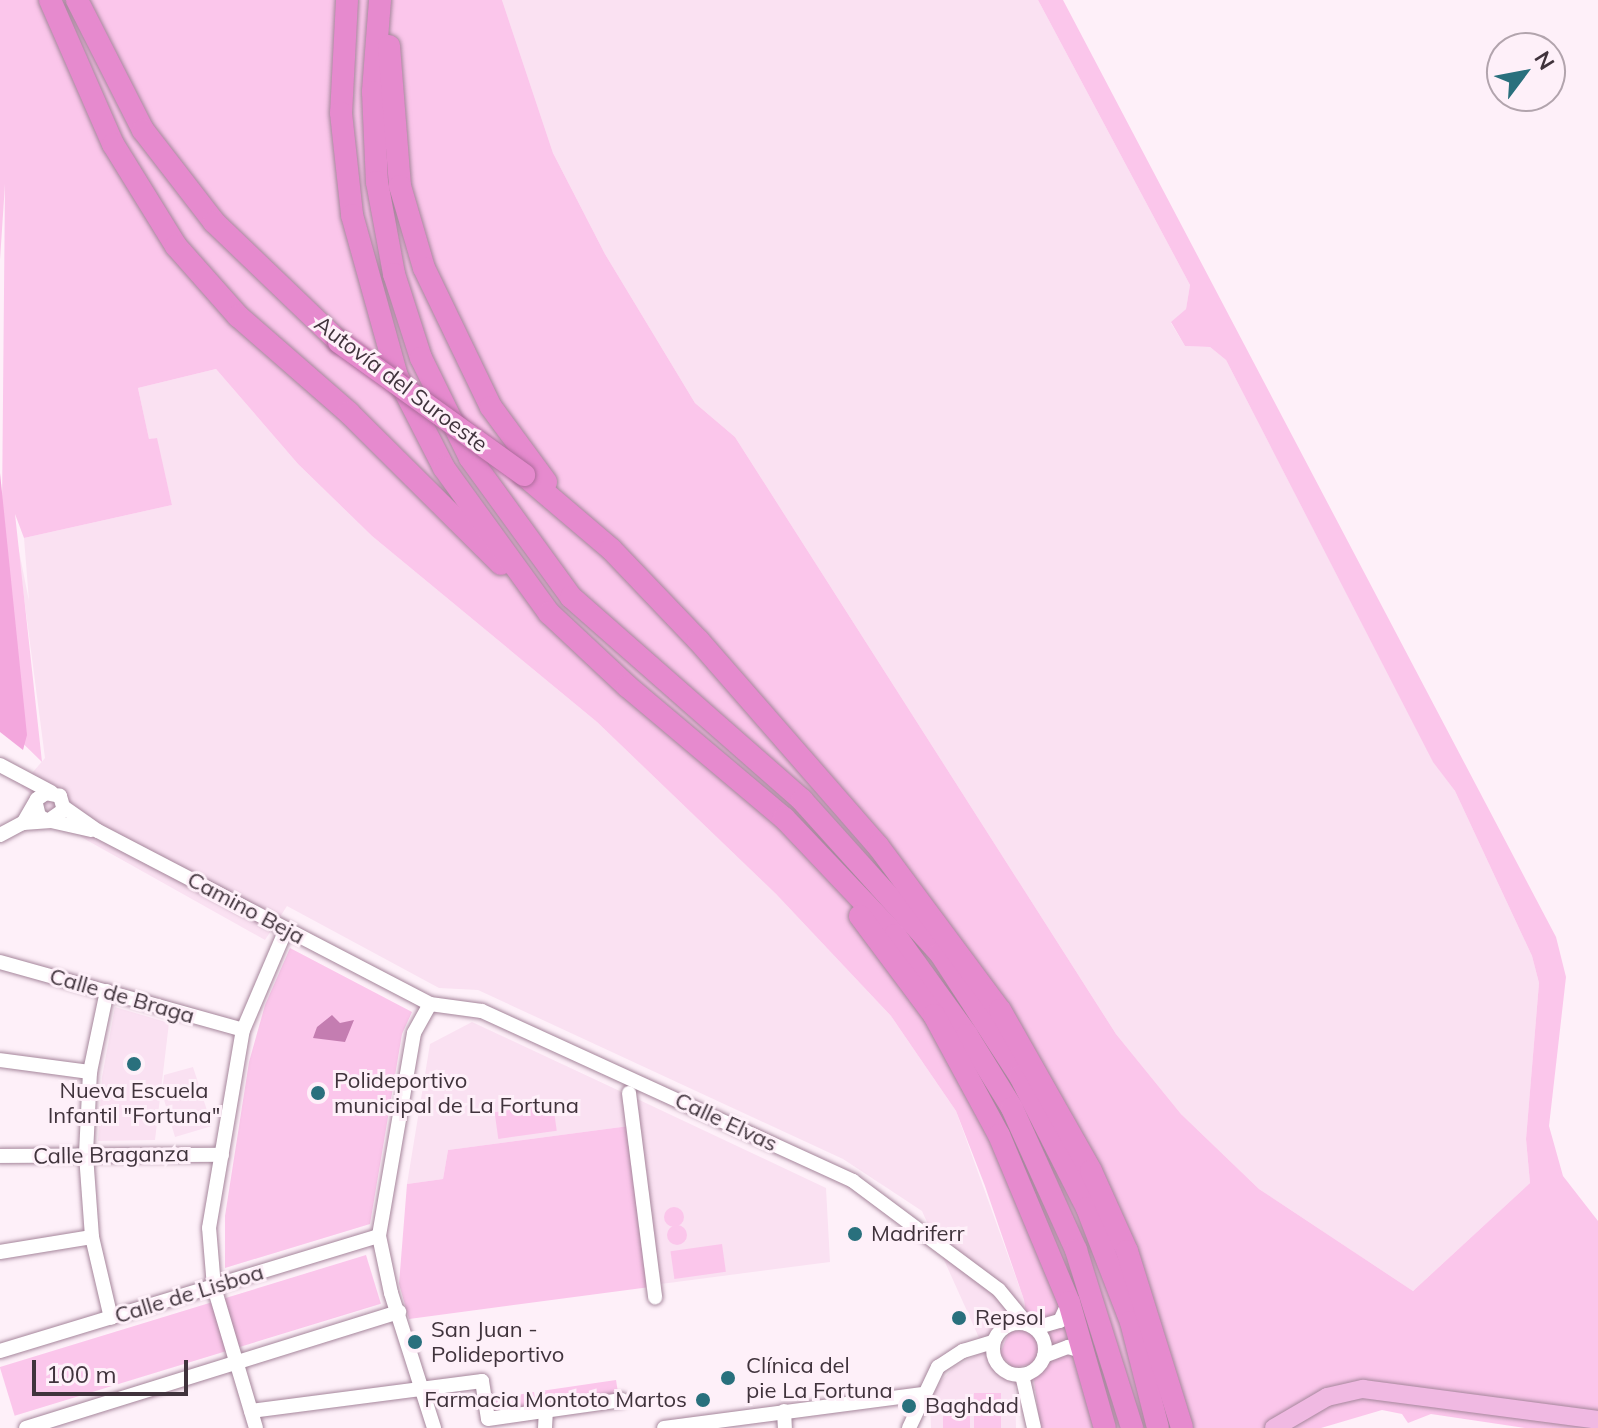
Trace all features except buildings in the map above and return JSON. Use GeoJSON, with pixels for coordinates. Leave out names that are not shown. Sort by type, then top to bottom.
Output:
{"type":"FeatureCollection","features":[{"type":"Feature","properties":{"kind":"highway"},"geometry":{"type":"LineString","coordinates":[[50,0],[113,144],[176,246],[238,316],[416,477],[478,546],[518,577],[627,686],[784,818],[895,935],[1012,1108],[1076,1250],[1132,1428]]}},
{"type":"Feature","properties":{"kind":"highway","name":"Autovía del Suroeste"},"geometry":{"type":"LineString","coordinates":[[77,0],[114,81],[152,141],[214,222],[339,342],[524,475],[611,549],[699,641],[773,730]]}},
{"type":"Feature","properties":{"kind":"highway"},"geometry":{"type":"LineString","coordinates":[[347,0],[341,113],[352,215],[371,296],[397,376],[444,468],[518,577]]}},
{"type":"Feature","properties":{"kind":"highway"},"geometry":{"type":"LineString","coordinates":[[380,0],[373,92],[377,182],[394,274],[421,358],[470,458],[571,597],[802,800],[916,922]]}},
{"type":"Feature","properties":{"kind":"highway"},"geometry":{"type":"LineString","coordinates":[[386,0],[400,186],[424,268],[462,356],[524,456],[611,549]]}},
{"type":"Feature","properties":{"kind":"highway"},"geometry":{"type":"LineString","coordinates":[[773,730],[890,875],[916,922],[1020,1076],[1087,1208],[1131,1322],[1158,1428]]}},
{"type":"Feature","properties":{"kind":"highway"},"geometry":{"type":"LineString","coordinates":[[773,730],[878,846],[1000,1010],[1091,1171],[1127,1251],[1183,1426]]}},
{"type":"Feature","properties":{"kind":"highway"},"geometry":{"type":"LineString","coordinates":[[784,818],[801,848],[861,917],[934,1015],[965,1067],[1069,1302],[1105,1428]]}},
{"type":"Feature","properties":{"kind":"main road"},"geometry":{"type":"LineString","coordinates":[[1276,1427],[1327,1397],[1363,1389],[1596,1423]]}},
{"type":"Feature","properties":{"kind":"street"},"geometry":{"type":"LineString","coordinates":[[0,765],[60,796],[65,808],[51,821],[23,823],[0,835]]}},
{"type":"Feature","properties":{"kind":"street"},"geometry":{"type":"LineString","coordinates":[[23,823],[36,804],[51,792]]}},
{"type":"Feature","properties":{"kind":"street"},"geometry":{"type":"LineString","coordinates":[[36,804],[39,816],[98,831]]}},
{"type":"Feature","properties":{"kind":"street","name":"Camino Beja"},"geometry":{"type":"LineString","coordinates":[[65,808],[98,831],[430,1004]]}},
{"type":"Feature","properties":{"kind":"street"},"geometry":{"type":"LineString","coordinates":[[256,1428],[214,1287],[209,1228],[243,1030],[286,929]]}},
{"type":"Feature","properties":{"kind":"street","name":"Calle de Braga"},"geometry":{"type":"LineString","coordinates":[[0,962],[243,1030]]}},
{"type":"Feature","properties":{"kind":"street"},"geometry":{"type":"LineString","coordinates":[[107,991],[90,1072],[86,1155],[92,1237],[111,1318]]}},
{"type":"Feature","properties":{"kind":"street"},"geometry":{"type":"LineString","coordinates":[[430,1004],[414,1033],[379,1236],[434,1428]]}},
{"type":"Feature","properties":{"kind":"street","name":"Calle Elvas"},"geometry":{"type":"LineString","coordinates":[[430,1004],[482,1011],[853,1181],[999,1290],[1031,1326]]}},
{"type":"Feature","properties":{"kind":"street"},"geometry":{"type":"LineString","coordinates":[[0,1060],[90,1072]]}},
{"type":"Feature","properties":{"kind":"street"},"geometry":{"type":"LineString","coordinates":[[629,1093],[655,1297]]}},
{"type":"Feature","properties":{"kind":"street","name":"Calle Braganza"},"geometry":{"type":"LineString","coordinates":[[0,1156],[222,1155]]}},
{"type":"Feature","properties":{"kind":"street","name":"Calle de Lisboa"},"geometry":{"type":"LineString","coordinates":[[0,1351],[379,1236]]}},
{"type":"Feature","properties":{"kind":"street"},"geometry":{"type":"LineString","coordinates":[[0,1252],[92,1237]]}},
{"type":"Feature","properties":{"kind":"street"},"geometry":{"type":"LineString","coordinates":[[909,1428],[921,1394],[938,1367],[963,1351],[993,1342],[1004,1327],[999,1290]]}},
{"type":"Feature","properties":{"kind":"street"},"geometry":{"type":"LineString","coordinates":[[1004,1327],[1060,1321],[1069,1302]]}},
{"type":"Feature","properties":{"kind":"street"},"geometry":{"type":"LineString","coordinates":[[26,1428],[399,1312]]}},
{"type":"Feature","properties":{"kind":"street"},"geometry":{"type":"LineString","coordinates":[[993,1342],[999,1366],[1022,1375],[1036,1369],[1044,1356],[1044,1340],[1031,1326]]}},
{"type":"Feature","properties":{"kind":"street"},"geometry":{"type":"LineString","coordinates":[[1044,1356],[1068,1347],[1086,1353]]}},
{"type":"Feature","properties":{"kind":"street"},"geometry":{"type":"LineString","coordinates":[[1022,1375],[1035,1426]]}},
{"type":"Feature","properties":{"kind":"street"},"geometry":{"type":"LineString","coordinates":[[251,1411],[424,1391],[482,1381],[488,1419],[622,1400]]}},
{"type":"Feature","properties":{"kind":"street"},"geometry":{"type":"LineString","coordinates":[[664,1428],[701,1426],[784,1411],[921,1394]]}},
{"type":"Feature","properties":{"kind":"street"},"geometry":{"type":"LineString","coordinates":[[545,1428],[546,1411]]}},
{"type":"Feature","properties":{"kind":"street"},"geometry":{"type":"LineString","coordinates":[[784,1411],[785,1428]]}},
{"type":"Feature","properties":{"kind":"shaded area"},"geometry":{"type":"Polygon","coordinates":[[[0,0],[502,0],[553,153],[605,254],[695,403],[735,437],[1116,1034],[1181,1114],[1259,1189],[1413,1291],[1530,1183],[1526,1139],[1539,983],[1532,956],[1455,791],[1433,762],[1226,360],[1210,347],[1185,346],[1171,322],[1186,309],[1190,285],[1038,0],[1063,0],[1556,937],[1566,977],[1549,1126],[1563,1176],[1598,1221],[1598,1428],[1525,1428],[1431,1414],[1408,1423],[1402,1414],[1382,1410],[1321,1428],[1040,1428],[1032,1364],[1013,1368],[1000,1354],[1009,1332],[1028,1330],[1024,1300],[985,1186],[956,1111],[891,1016],[776,894],[597,722],[372,536],[298,464],[216,369],[138,388],[149,439],[157,438],[172,505],[24,538],[15,514],[42,762],[0,721],[5,184],[0,260],[0,0]]]}},
{"type":"Feature","properties":{"kind":"shaded area"},"geometry":{"type":"Polygon","coordinates":[[[502,0],[1038,0],[1190,285],[1186,309],[1171,323],[1185,346],[1210,347],[1226,360],[1433,761],[1455,791],[1532,956],[1539,983],[1526,1139],[1530,1183],[1413,1291],[1259,1189],[1181,1114],[1116,1034],[735,437],[695,403],[605,254],[553,153],[502,0]]]}},
{"type":"Feature","properties":{"kind":"shaded area"},"geometry":{"type":"Polygon","coordinates":[[[216,369],[298,464],[372,536],[597,722],[776,894],[891,1016],[956,1111],[1024,1300],[1036,1391],[1015,1386],[1016,1428],[931,1428],[930,1399],[941,1381],[954,1367],[985,1351],[922,1211],[843,1159],[478,990],[439,988],[287,906],[265,940],[83,838],[21,786],[45,758],[16,536],[29,601],[24,538],[172,505],[156,438],[149,440],[138,388],[216,369]]]}},
{"type":"Feature","properties":{"kind":"shaded area"},"geometry":{"type":"Polygon","coordinates":[[[0,473],[27,735],[23,750],[0,732],[0,473]]]}},
{"type":"Feature","properties":{"kind":"shaded area","name":"Polideportivo municipal de La Fortuna"},"geometry":{"type":"Polygon","coordinates":[[[290,948],[412,1012],[402,1034],[370,1224],[225,1268],[225,1216],[249,1062],[265,1005],[290,948]]]}},
{"type":"Feature","properties":{"kind":"shaded area","name":"Nueva Escuela Infantil \"Fortuna\""},"geometry":{"type":"Polygon","coordinates":[[[115,1007],[169,1023],[155,1140],[98,1141],[102,1077],[115,1007]]]}},
{"type":"Feature","properties":{"kind":"shaded area"},"geometry":{"type":"Polygon","coordinates":[[[332,1015],[340,1023],[354,1020],[345,1042],[313,1038],[317,1027],[332,1015]]]}},
{"type":"Feature","properties":{"kind":"shaded area"},"geometry":{"type":"Polygon","coordinates":[[[472,1022],[624,1093],[629,1126],[448,1150],[443,1179],[407,1184],[430,1044],[472,1022]]]}},
{"type":"Feature","properties":{"kind":"shaded area"},"geometry":{"type":"Polygon","coordinates":[[[193,1067],[212,1126],[175,1137],[162,1093],[164,1075],[193,1067]]]}},
{"type":"Feature","properties":{"kind":"shaded area"},"geometry":{"type":"Polygon","coordinates":[[[633,1097],[826,1188],[830,1262],[661,1284],[633,1097]]]}},
{"type":"Feature","properties":{"kind":"shaded area"},"geometry":{"type":"Polygon","coordinates":[[[553,1104],[557,1131],[498,1139],[495,1112],[553,1104]]]}},
{"type":"Feature","properties":{"kind":"shaded area","name":"Polideportivo municipal de La Fortuna"},"geometry":{"type":"Polygon","coordinates":[[[629,1126],[650,1287],[409,1319],[399,1284],[407,1184],[443,1179],[448,1150],[629,1126]]]}},
{"type":"Feature","properties":{"kind":"shaded area"},"geometry":{"type":"Polygon","coordinates":[[[670,1207],[678,1207],[684,1217],[678,1227],[670,1227],[664,1221],[664,1213],[670,1207]]]}},
{"type":"Feature","properties":{"kind":"shaded area"},"geometry":{"type":"Polygon","coordinates":[[[673,1225],[681,1225],[687,1235],[681,1245],[673,1245],[667,1239],[667,1231],[673,1225]]]}},
{"type":"Feature","properties":{"kind":"shaded area"},"geometry":{"type":"Polygon","coordinates":[[[722,1244],[726,1272],[674,1279],[671,1251],[722,1244]]]}},
{"type":"Feature","properties":{"kind":"shaded area"},"geometry":{"type":"Polygon","coordinates":[[[366,1255],[381,1304],[15,1416],[0,1367],[366,1255]]]}},
{"type":"Feature","properties":{"kind":"shaded area"},"geometry":{"type":"Polygon","coordinates":[[[616,1380],[619,1399],[543,1406],[541,1391],[616,1380]]]}},
{"type":"Feature","properties":{"kind":"shaded area"},"geometry":{"type":"Polygon","coordinates":[[[534,1392],[537,1409],[493,1417],[490,1400],[534,1392]]]}},
{"type":"Feature","properties":{"kind":"shaded area"},"geometry":{"type":"Polygon","coordinates":[[[974,1393],[1001,1393],[1001,1428],[974,1428],[974,1393]]]}},
{"type":"Feature","properties":{"kind":"shaded area"},"geometry":{"type":"Polygon","coordinates":[[[943,1414],[970,1414],[970,1428],[943,1428],[943,1414]]]}},
{"type":"Feature","properties":{"kind":"place","name":"Nueva Escuela Infantil \"Fortuna\""},"geometry":{"type":"Point","coordinates":[134,1064]}},
{"type":"Feature","properties":{"kind":"place","name":"Polideportivo municipal de La Fortuna"},"geometry":{"type":"Point","coordinates":[318,1093]}},
{"type":"Feature","properties":{"kind":"place","name":"Madriferr"},"geometry":{"type":"Point","coordinates":[855,1234]}},
{"type":"Feature","properties":{"kind":"place","name":"Repsol"},"geometry":{"type":"Point","coordinates":[959,1318]}},
{"type":"Feature","properties":{"kind":"place","name":"San Juan - Polideportivo"},"geometry":{"type":"Point","coordinates":[415,1342]}},
{"type":"Feature","properties":{"kind":"place","name":"Clínica del pie La Fortuna"},"geometry":{"type":"Point","coordinates":[728,1378]}},
{"type":"Feature","properties":{"kind":"place","name":"Farmacia Montoto Martos"},"geometry":{"type":"Point","coordinates":[703,1400]}},
{"type":"Feature","properties":{"kind":"place","name":"Baghdad"},"geometry":{"type":"Point","coordinates":[909,1406]}}]}
